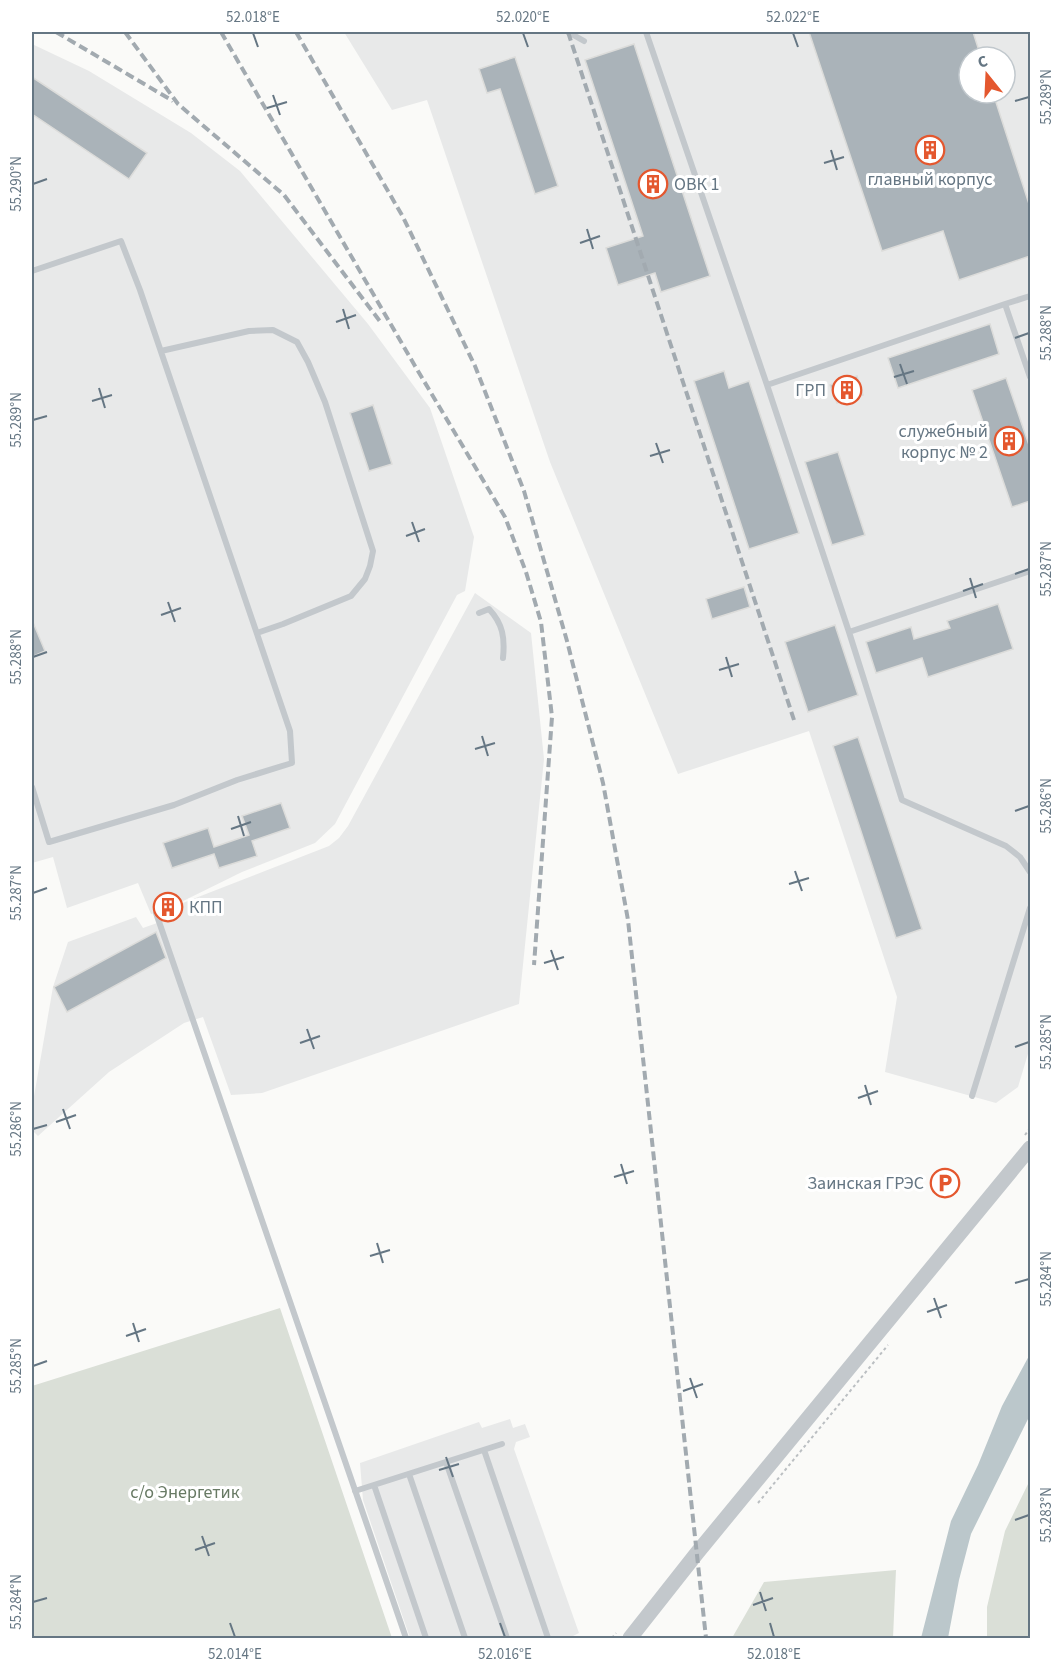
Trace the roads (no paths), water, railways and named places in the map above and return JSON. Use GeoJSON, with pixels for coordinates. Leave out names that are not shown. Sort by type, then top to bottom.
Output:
{"type":"FeatureCollection","features":[{"type":"Feature","properties":{"kind":"street"},"geometry":{"type":"LineString","coordinates":[[630,1638],[1030,1148]]}},
{"type":"Feature","properties":{"kind":"lane"},"geometry":{"type":"LineString","coordinates":[[568,32],[584,41]]}},
{"type":"Feature","properties":{"kind":"lane"},"geometry":{"type":"LineString","coordinates":[[645,32],[767,385],[902,800],[1006,846],[1020,857],[1030,872]]}},
{"type":"Feature","properties":{"kind":"lane"},"geometry":{"type":"LineString","coordinates":[[32,271],[121,241],[161,351],[290,731],[292,763],[237,780],[174,806],[49,842],[32,787]]}},
{"type":"Feature","properties":{"kind":"lane"},"geometry":{"type":"LineString","coordinates":[[767,385],[1030,296]]}},
{"type":"Feature","properties":{"kind":"lane"},"geometry":{"type":"LineString","coordinates":[[1005,304],[1030,377]]}},
{"type":"Feature","properties":{"kind":"lane"},"geometry":{"type":"LineString","coordinates":[[161,351],[249,331],[273,330],[297,342],[321,392],[345,460],[373,551],[365,579],[351,596],[257,633]]}},
{"type":"Feature","properties":{"kind":"lane"},"geometry":{"type":"LineString","coordinates":[[849,632],[1030,571]]}},
{"type":"Feature","properties":{"kind":"lane"},"geometry":{"type":"LineString","coordinates":[[479,613],[489,609],[498,619],[503,630],[503,658]]}},
{"type":"Feature","properties":{"kind":"lane"},"geometry":{"type":"LineString","coordinates":[[972,1096],[1030,908]]}},
{"type":"Feature","properties":{"kind":"lane"},"geometry":{"type":"LineString","coordinates":[[156,913],[406,1638]]}},
{"type":"Feature","properties":{"kind":"lane"},"geometry":{"type":"LineString","coordinates":[[355,1491],[502,1444]]}},
{"type":"Feature","properties":{"kind":"lane"},"geometry":{"type":"LineString","coordinates":[[484,1450],[548,1638]]}},
{"type":"Feature","properties":{"kind":"lane"},"geometry":{"type":"LineString","coordinates":[[446,1462],[507,1638]]}},
{"type":"Feature","properties":{"kind":"lane"},"geometry":{"type":"LineString","coordinates":[[409,1474],[465,1638]]}},
{"type":"Feature","properties":{"kind":"lane"},"geometry":{"type":"LineString","coordinates":[[374,1485],[426,1638]]}},
{"type":"Feature","properties":{"kind":"railway"},"geometry":{"type":"LineString","coordinates":[[56,32],[173,101]]}},
{"type":"Feature","properties":{"kind":"railway"},"geometry":{"type":"LineString","coordinates":[[125,32],[178,104],[284,195],[382,324]]}},
{"type":"Feature","properties":{"kind":"railway"},"geometry":{"type":"LineString","coordinates":[[221,32],[505,517],[526,572],[541,622],[552,717],[534,965]]}},
{"type":"Feature","properties":{"kind":"railway"},"geometry":{"type":"LineString","coordinates":[[296,32],[403,217],[475,366],[524,491],[567,641],[603,783],[628,920],[706,1638]]}},
{"type":"Feature","properties":{"kind":"railway"},"geometry":{"type":"LineString","coordinates":[[568,32],[794,720]]}},
{"type":"Feature","properties":{"kind":"place","name":"главный корпус"},"geometry":{"type":"Point","coordinates":[930,150]}},
{"type":"Feature","properties":{"kind":"place","name":"ОВК 1"},"geometry":{"type":"Point","coordinates":[653,184]}},
{"type":"Feature","properties":{"kind":"place","name":"ГРП"},"geometry":{"type":"Point","coordinates":[847,390]}},
{"type":"Feature","properties":{"kind":"place","name":"служебный корпус № 2"},"geometry":{"type":"Point","coordinates":[1009,441]}},
{"type":"Feature","properties":{"kind":"place","name":"КПП"},"geometry":{"type":"Point","coordinates":[168,907]}},
{"type":"Feature","properties":{"kind":"place","name":"Заинская ГРЭС"},"geometry":{"type":"Point","coordinates":[945,1183]}},
{"type":"Feature","properties":{"kind":"park label","name":"с/о Энергетик"},"geometry":{"type":"Point","coordinates":[185,1492]}}]}
